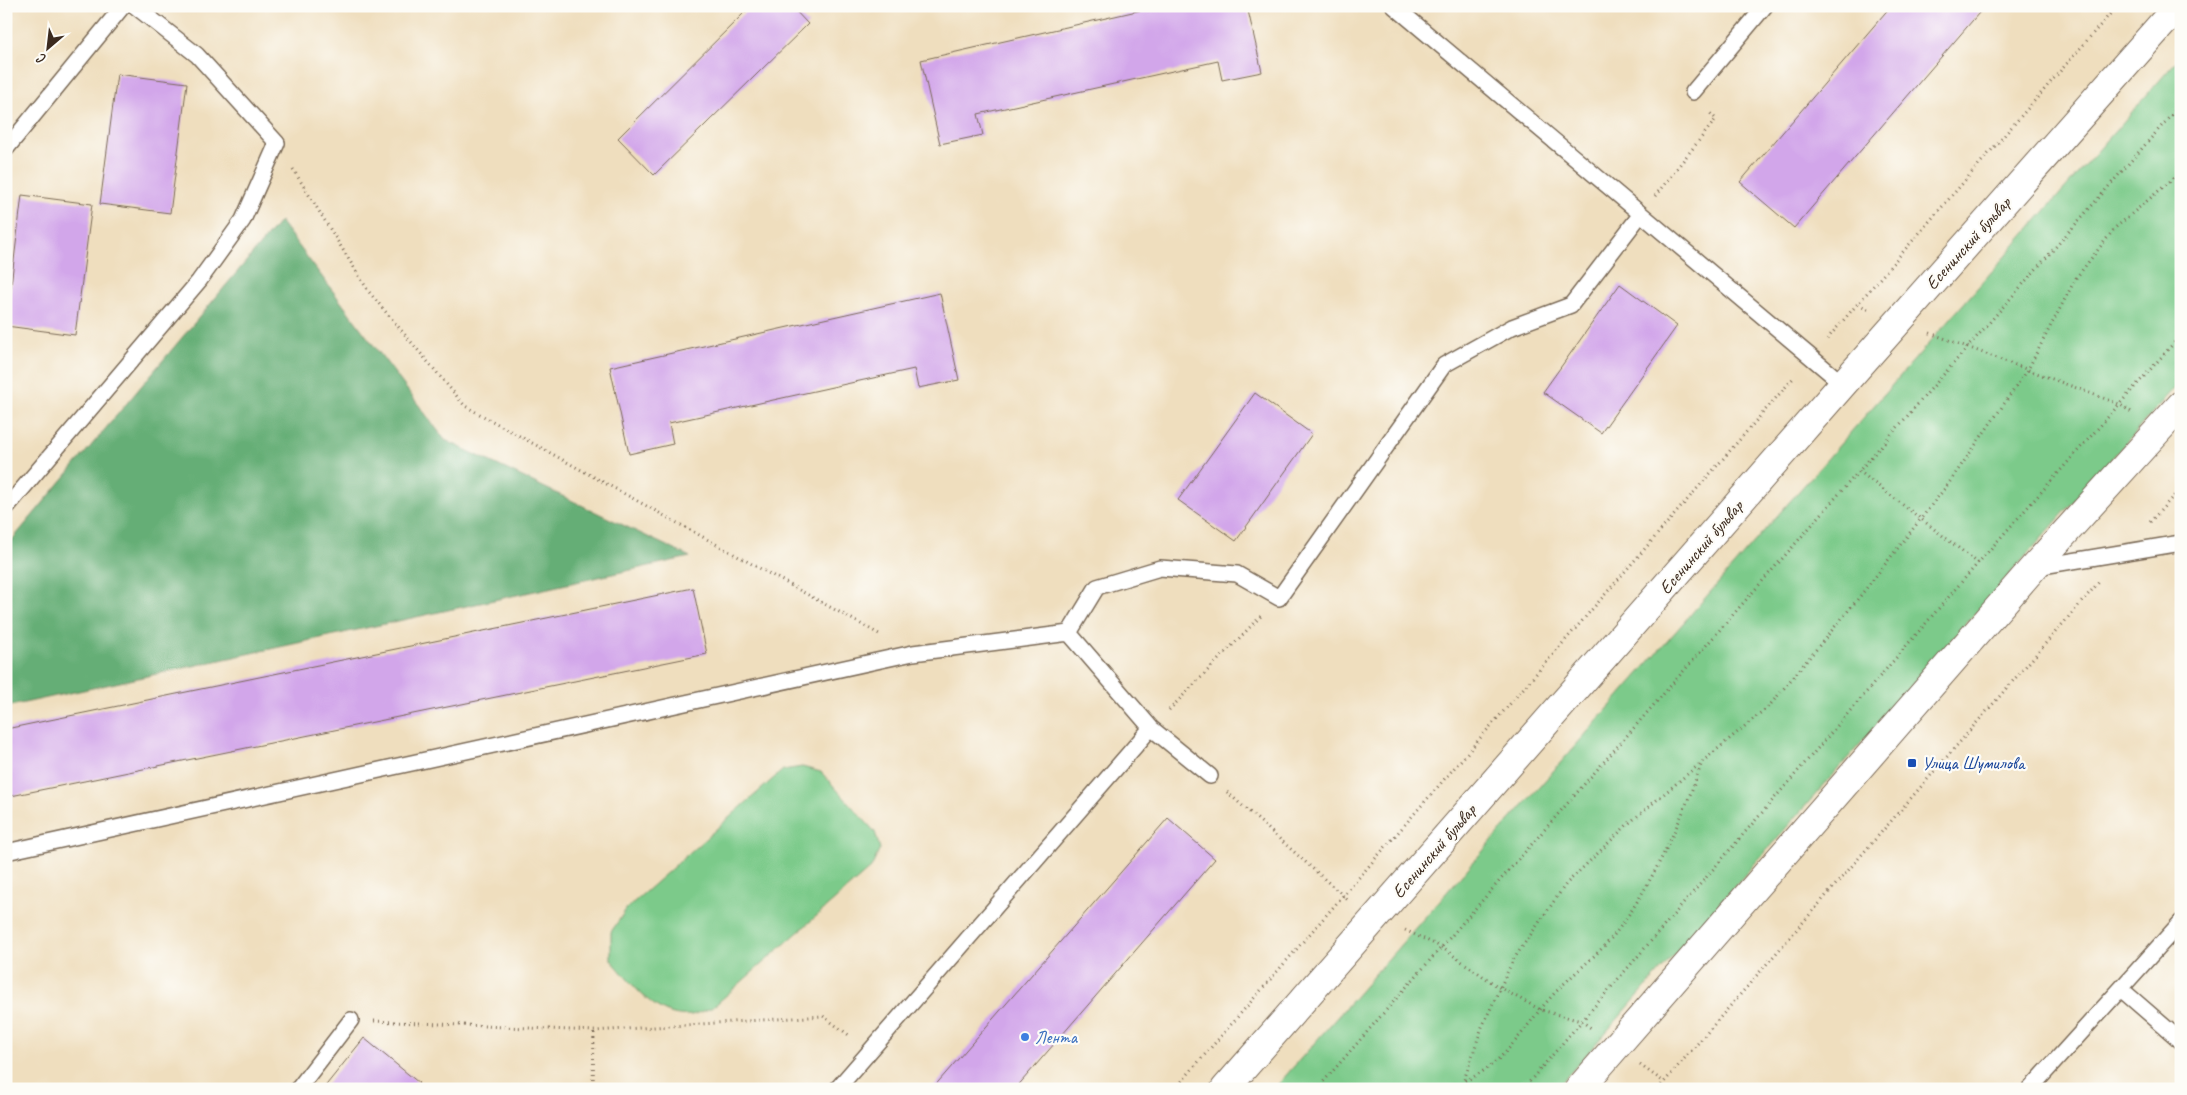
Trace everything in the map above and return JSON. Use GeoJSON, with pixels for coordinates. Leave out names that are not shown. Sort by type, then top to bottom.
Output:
{"type":"FeatureCollection","features":[{"type":"Feature","properties":{"kind":"street","name":"Есенинский бульвар"},"geometry":{"type":"LineString","coordinates":[[1225,1089],[1843,384],[2178,6]]}},
{"type":"Feature","properties":{"kind":"street"},"geometry":{"type":"LineString","coordinates":[[1579,1089],[2034,567],[2180,406]]}},
{"type":"Feature","properties":{"kind":"lane"},"geometry":{"type":"LineString","coordinates":[[6,149],[123,6]]}},
{"type":"Feature","properties":{"kind":"lane"},"geometry":{"type":"LineString","coordinates":[[6,508],[199,281],[243,220],[277,143],[197,56],[135,6]]}},
{"type":"Feature","properties":{"kind":"lane"},"geometry":{"type":"LineString","coordinates":[[1394,6],[1843,384]]}},
{"type":"Feature","properties":{"kind":"lane"},"geometry":{"type":"LineString","coordinates":[[1693,92],[1766,6]]}},
{"type":"Feature","properties":{"kind":"lane"},"geometry":{"type":"LineString","coordinates":[[1069,633],[1097,587],[1160,568],[1237,574],[1279,598],[1444,364],[1512,327],[1571,305],[1641,214]]}},
{"type":"Feature","properties":{"kind":"lane"},"geometry":{"type":"LineString","coordinates":[[2034,567],[2181,542]]}},
{"type":"Feature","properties":{"kind":"lane"},"geometry":{"type":"LineString","coordinates":[[6,852],[913,653],[1069,633]]}},
{"type":"Feature","properties":{"kind":"lane"},"geometry":{"type":"LineString","coordinates":[[1069,633],[1151,728],[1210,776]]}},
{"type":"Feature","properties":{"kind":"lane"},"geometry":{"type":"LineString","coordinates":[[837,1089],[1151,728]]}},
{"type":"Feature","properties":{"kind":"lane"},"geometry":{"type":"LineString","coordinates":[[2030,1089],[2181,922]]}},
{"type":"Feature","properties":{"kind":"lane"},"geometry":{"type":"LineString","coordinates":[[2121,989],[2181,1041]]}},
{"type":"Feature","properties":{"kind":"lane"},"geometry":{"type":"LineString","coordinates":[[298,1089],[351,1020]]}},
{"type":"Feature","properties":{"kind":"path"},"geometry":{"type":"LineString","coordinates":[[1175,1089],[2117,6]]}},
{"type":"Feature","properties":{"kind":"path"},"geometry":{"type":"LineString","coordinates":[[1641,214],[1716,119],[1693,92]]}},
{"type":"Feature","properties":{"kind":"path"},"geometry":{"type":"LineString","coordinates":[[1317,1089],[2181,104]]}},
{"type":"Feature","properties":{"kind":"path"},"geometry":{"type":"LineString","coordinates":[[277,143],[369,292],[464,406],[913,653]]}},
{"type":"Feature","properties":{"kind":"path"},"geometry":{"type":"LineString","coordinates":[[1461,1089],[1482,1027],[1512,960],[1566,884],[1628,824],[1701,765],[1770,705],[1949,483],[2027,371],[2076,278],[2115,228],[2181,172]]}},
{"type":"Feature","properties":{"kind":"path"},"geometry":{"type":"LineString","coordinates":[[1858,304],[1898,322],[1967,346],[2027,371],[2119,404]]}},
{"type":"Feature","properties":{"kind":"path"},"geometry":{"type":"LineString","coordinates":[[1523,1089],[1978,563],[2181,335]]}},
{"type":"Feature","properties":{"kind":"path"},"geometry":{"type":"LineString","coordinates":[[1859,471],[1978,563]]}},
{"type":"Feature","properties":{"kind":"path"},"geometry":{"type":"LineString","coordinates":[[1658,1089],[2181,488]]}},
{"type":"Feature","properties":{"kind":"path"},"geometry":{"type":"LineString","coordinates":[[1151,728],[1279,598]]}},
{"type":"Feature","properties":{"kind":"path"},"geometry":{"type":"LineString","coordinates":[[1465,1081],[1484,1073],[1518,1040],[1541,1010],[1614,935],[1645,887],[1687,805],[1701,765]]}},
{"type":"Feature","properties":{"kind":"path"},"geometry":{"type":"LineString","coordinates":[[1210,776],[1342,897],[1377,917],[1441,947],[1500,988],[1541,1010],[1581,1021]]}},
{"type":"Feature","properties":{"kind":"path"},"geometry":{"type":"LineString","coordinates":[[351,1020],[594,1031],[823,1016],[870,1051]]}},
{"type":"Feature","properties":{"kind":"path"},"geometry":{"type":"LineString","coordinates":[[594,1031],[594,1089]]}},
{"type":"Feature","properties":{"kind":"green space"},"geometry":{"type":"Polygon","coordinates":[[[2181,56],[2181,380],[1556,1089],[1274,1089],[2181,56]]]}},
{"type":"Feature","properties":{"kind":"green space"},"geometry":{"type":"Polygon","coordinates":[[[280,221],[445,440],[690,557],[6,707],[6,547],[280,221]]]}},
{"type":"Feature","properties":{"kind":"green space"},"geometry":{"type":"Polygon","coordinates":[[[802,767],[821,772],[875,832],[880,849],[871,868],[713,1007],[691,1015],[678,1015],[656,1006],[636,989],[611,960],[611,932],[627,908],[783,770],[802,767]]]}},
{"type":"Feature","properties":{"kind":"building"},"geometry":{"type":"Polygon","coordinates":[[[751,6],[791,6],[808,24],[654,175],[618,138],[751,6]]]}},
{"type":"Feature","properties":{"kind":"building"},"geometry":{"type":"Polygon","coordinates":[[[1159,6],[1247,6],[1262,72],[1222,80],[1218,61],[978,114],[983,135],[940,144],[921,60],[1159,6]]]}},
{"type":"Feature","properties":{"kind":"building"},"geometry":{"type":"Polygon","coordinates":[[[1891,6],[1985,6],[1794,228],[1740,182],[1891,6]]]}},
{"type":"Feature","properties":{"kind":"building"},"geometry":{"type":"Polygon","coordinates":[[[117,74],[187,83],[170,213],[100,204],[117,74]]]}},
{"type":"Feature","properties":{"kind":"building"},"geometry":{"type":"Polygon","coordinates":[[[22,195],[92,204],[75,335],[6,326],[22,195]]]}},
{"type":"Feature","properties":{"kind":"building"},"geometry":{"type":"Polygon","coordinates":[[[1620,284],[1677,326],[1601,433],[1543,392],[1620,284]]]}},
{"type":"Feature","properties":{"kind":"building"},"geometry":{"type":"Polygon","coordinates":[[[940,293],[959,380],[918,388],[914,369],[669,423],[673,444],[629,454],[610,367],[940,293]]]}},
{"type":"Feature","properties":{"kind":"building"},"geometry":{"type":"Polygon","coordinates":[[[1255,393],[1312,434],[1236,541],[1178,500],[1255,393]]]}},
{"type":"Feature","properties":{"kind":"building"},"geometry":{"type":"Polygon","coordinates":[[[693,588],[707,654],[6,797],[6,729],[693,588]]]}},
{"type":"Feature","properties":{"kind":"building"},"geometry":{"type":"Polygon","coordinates":[[[1168,818],[1215,859],[1015,1089],[932,1089],[1168,818]]]}},
{"type":"Feature","properties":{"kind":"building"},"geometry":{"type":"Polygon","coordinates":[[[364,1038],[419,1083],[414,1089],[323,1089],[364,1038]]]}},
{"type":"Feature","properties":{"kind":"place","name":"Улица Шумилова"},"geometry":{"type":"Point","coordinates":[1912,763]}},
{"type":"Feature","properties":{"kind":"place","name":"Лента"},"geometry":{"type":"Point","coordinates":[1025,1037]}}]}
